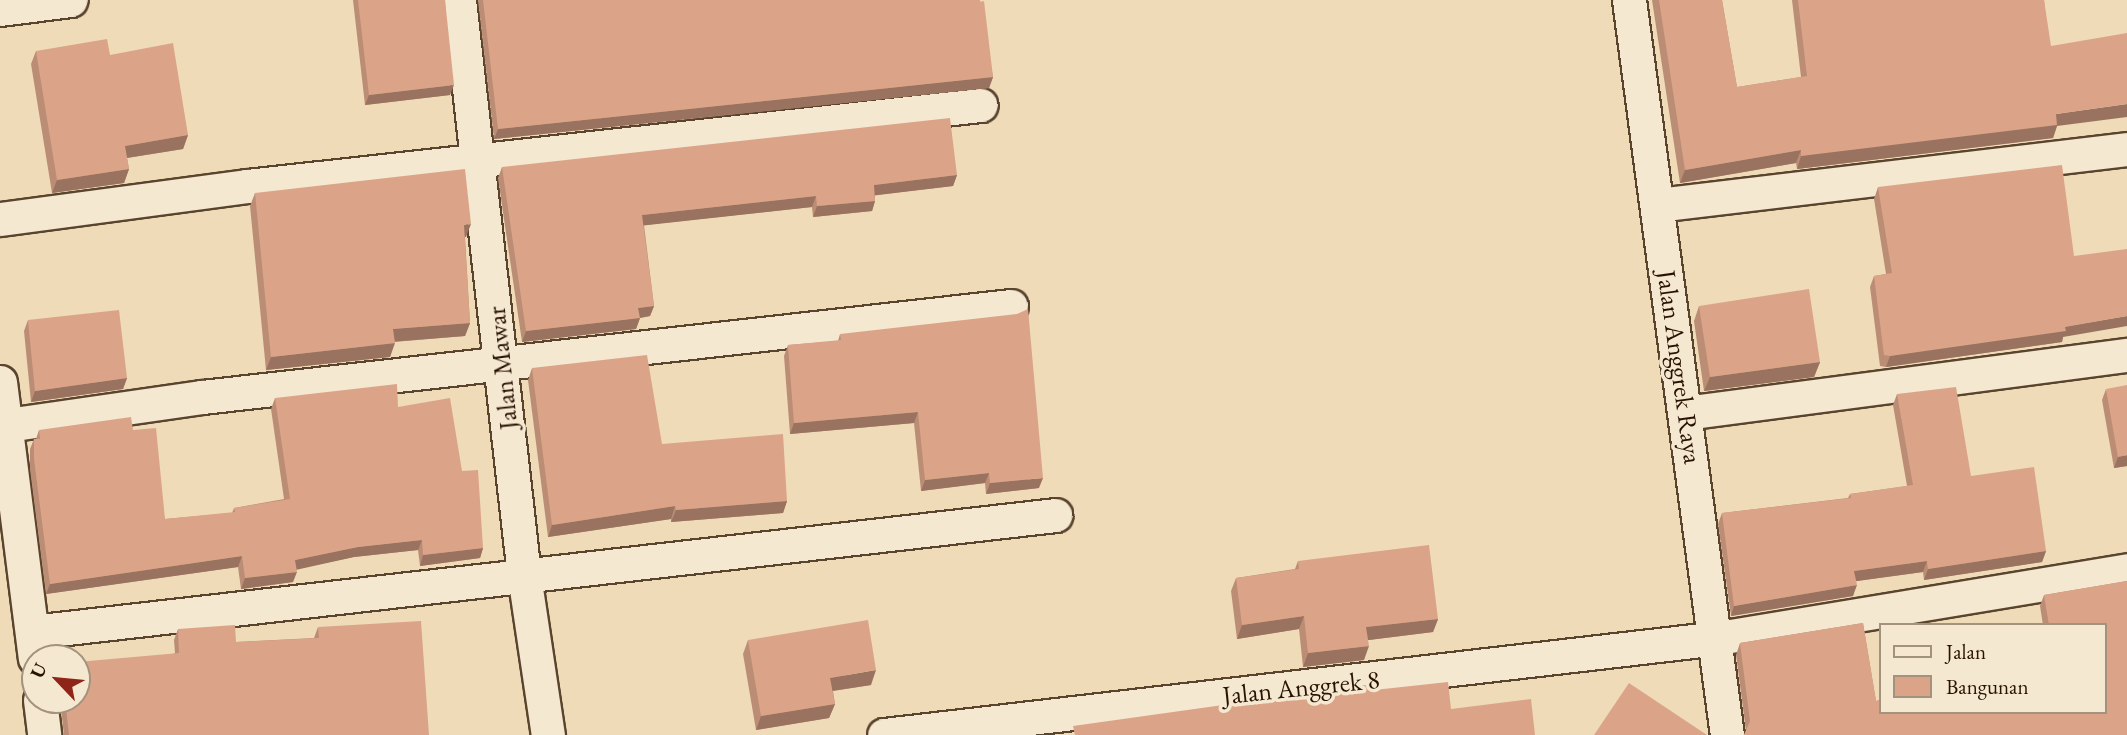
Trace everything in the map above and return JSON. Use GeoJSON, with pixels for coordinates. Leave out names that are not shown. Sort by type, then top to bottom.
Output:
{"type":"FeatureCollection","features":[{"type":"Feature","properties":{"kind":"street"},"geometry":{"type":"LineString","coordinates":[[0,9],[70,0]]}},
{"type":"Feature","properties":{"kind":"street","name":"Jalan Mawar"},"geometry":{"type":"LineString","coordinates":[[459,0],[503,362],[524,575],[548,735]]}},
{"type":"Feature","properties":{"kind":"street","name":"Jalan Anggrek Raya"},"geometry":{"type":"LineString","coordinates":[[1629,0],[1718,638],[1727,735]]}},
{"type":"Feature","properties":{"kind":"street"},"geometry":{"type":"LineString","coordinates":[[0,219],[480,159],[981,105]]}},
{"type":"Feature","properties":{"kind":"street"},"geometry":{"type":"LineString","coordinates":[[1658,205],[2127,149]]}},
{"type":"Feature","properties":{"kind":"street"},"geometry":{"type":"LineString","coordinates":[[4,426],[503,362],[1011,306]]}},
{"type":"Feature","properties":{"kind":"street"},"geometry":{"type":"LineString","coordinates":[[1685,413],[2127,355]]}},
{"type":"Feature","properties":{"kind":"street"},"geometry":{"type":"LineString","coordinates":[[0,382],[34,644]]}},
{"type":"Feature","properties":{"kind":"street"},"geometry":{"type":"LineString","coordinates":[[41,644],[524,575],[807,547],[1055,515]]}},
{"type":"Feature","properties":{"kind":"street","name":"Jalan Anggrek 8"},"geometry":{"type":"LineString","coordinates":[[884,735],[1718,638],[2127,570]]}},
{"type":"Feature","properties":{"kind":"street"},"geometry":{"type":"LineString","coordinates":[[42,714],[44,735]]}},
{"type":"Feature","properties":{"kind":"building"},"geometry":{"type":"Polygon","coordinates":[[[358,0],[445,0],[454,85],[369,95],[358,0]]]}},
{"type":"Feature","properties":{"kind":"building"},"geometry":{"type":"Polygon","coordinates":[[[483,0],[980,0],[984,1],[993,77],[498,129],[483,0]]]}},
{"type":"Feature","properties":{"kind":"building"},"geometry":{"type":"Polygon","coordinates":[[[1659,0],[1722,0],[1737,87],[1807,76],[1798,0],[2044,0],[2051,46],[2127,33],[2127,104],[2056,114],[2057,125],[1801,156],[1801,150],[1685,170],[1659,0]]]}},
{"type":"Feature","properties":{"kind":"building"},"geometry":{"type":"Polygon","coordinates":[[[107,39],[110,55],[173,43],[188,135],[125,146],[129,169],[57,180],[36,51],[107,39]]]}},
{"type":"Feature","properties":{"kind":"building"},"geometry":{"type":"Polygon","coordinates":[[[950,118],[957,175],[874,185],[875,201],[817,206],[816,196],[642,215],[654,306],[638,308],[640,318],[526,331],[502,167],[950,118]]]}},
{"type":"Feature","properties":{"kind":"building"},"geometry":{"type":"Polygon","coordinates":[[[2062,165],[2074,256],[2127,249],[2127,316],[2065,327],[2066,331],[1884,355],[1874,276],[1892,273],[1878,187],[2062,165]]]}},
{"type":"Feature","properties":{"kind":"building"},"geometry":{"type":"Polygon","coordinates":[[[465,169],[471,224],[464,225],[470,323],[393,329],[395,343],[271,357],[255,193],[465,169]]]}},
{"type":"Feature","properties":{"kind":"building"},"geometry":{"type":"Polygon","coordinates":[[[1809,289],[1820,362],[1710,377],[1699,306],[1809,289]]]}},
{"type":"Feature","properties":{"kind":"building"},"geometry":{"type":"Polygon","coordinates":[[[1028,309],[1043,478],[990,483],[989,473],[925,480],[918,412],[794,423],[788,345],[841,340],[840,334],[1017,314],[1028,309]]]}},
{"type":"Feature","properties":{"kind":"building"},"geometry":{"type":"Polygon","coordinates":[[[119,310],[127,378],[35,391],[28,320],[119,310]]]}},
{"type":"Feature","properties":{"kind":"building"},"geometry":{"type":"Polygon","coordinates":[[[647,355],[662,444],[783,434],[787,501],[676,510],[675,506],[552,525],[532,368],[647,355]]]}},
{"type":"Feature","properties":{"kind":"building"},"geometry":{"type":"Polygon","coordinates":[[[397,384],[398,407],[450,398],[462,471],[478,470],[483,548],[423,555],[422,540],[358,547],[295,560],[297,572],[245,578],[242,556],[50,584],[34,459],[34,439],[40,439],[39,430],[131,417],[133,430],[156,428],[165,519],[235,512],[234,508],[290,499],[275,398],[397,384]]]}},
{"type":"Feature","properties":{"kind":"building"},"geometry":{"type":"Polygon","coordinates":[[[2127,385],[2127,455],[2118,457],[2106,389],[2127,385]]]}},
{"type":"Feature","properties":{"kind":"building"},"geometry":{"type":"Polygon","coordinates":[[[1956,387],[1971,476],[2034,467],[2046,551],[1928,569],[1927,561],[1854,571],[1857,585],[1734,606],[1722,513],[1851,498],[1850,494],[1913,485],[1897,394],[1956,387]]]}},
{"type":"Feature","properties":{"kind":"building"},"geometry":{"type":"Polygon","coordinates":[[[1429,545],[1438,619],[1366,627],[1369,646],[1308,653],[1304,616],[1242,625],[1236,578],[1299,569],[1298,561],[1429,545]]]}},
{"type":"Feature","properties":{"kind":"building"},"geometry":{"type":"Polygon","coordinates":[[[2127,581],[2127,735],[1744,735],[1750,721],[1740,643],[1863,623],[1878,700],[1878,714],[2106,714],[2106,623],[2049,623],[2044,595],[2127,581]]]}},
{"type":"Feature","properties":{"kind":"building"},"geometry":{"type":"Polygon","coordinates":[[[868,620],[876,670],[830,678],[835,704],[761,716],[748,640],[868,620]]]}},
{"type":"Feature","properties":{"kind":"building"},"geometry":{"type":"Polygon","coordinates":[[[421,621],[429,735],[69,735],[67,714],[91,714],[91,661],[179,653],[178,629],[235,625],[236,642],[319,638],[318,627],[421,621]]]}},
{"type":"Feature","properties":{"kind":"building"},"geometry":{"type":"Polygon","coordinates":[[[1448,682],[1451,709],[1531,699],[1535,735],[1075,735],[1073,726],[1373,684],[1374,690],[1448,682]]]}},
{"type":"Feature","properties":{"kind":"building"},"geometry":{"type":"Polygon","coordinates":[[[1629,683],[1707,735],[1594,735],[1629,683]]]}}]}
